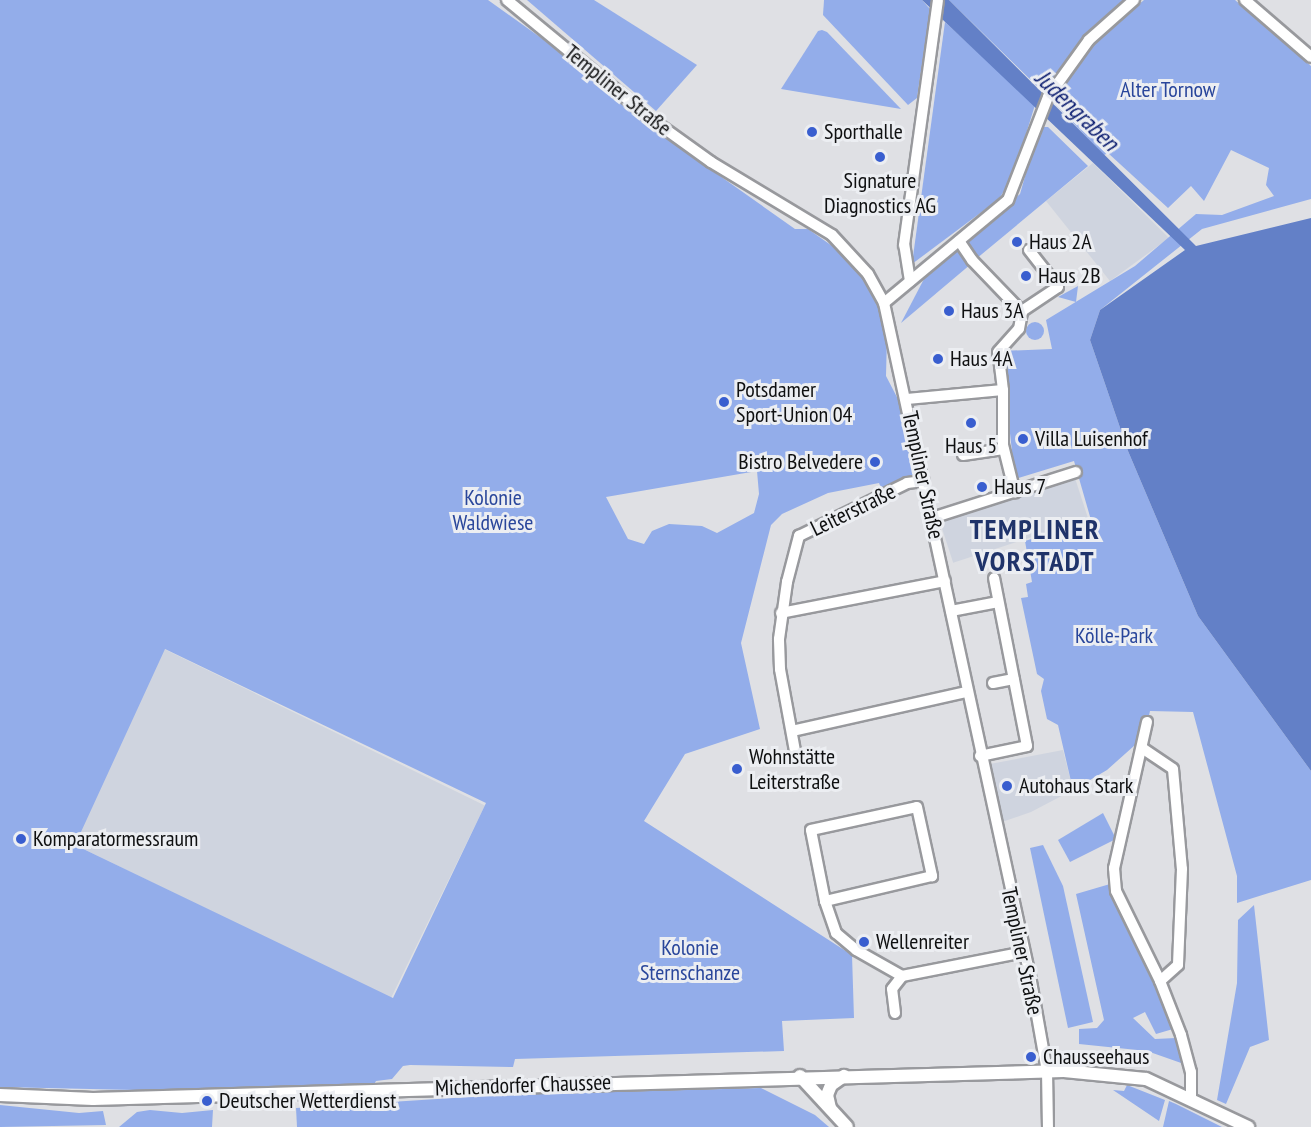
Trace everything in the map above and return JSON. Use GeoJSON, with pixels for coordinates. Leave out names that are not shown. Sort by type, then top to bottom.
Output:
{"type":"FeatureCollection","features":[{"type":"Feature","properties":{"kind":"main road","name":"Michendorfer Chaussee"},"geometry":{"type":"LineString","coordinates":[[0,1095],[101,1099],[800,1076],[1047,1071],[1138,1077],[1191,1099],[1248,1127]]}},
{"type":"Feature","properties":{"kind":"main road"},"geometry":{"type":"LineString","coordinates":[[800,1076],[847,1127]]}},
{"type":"Feature","properties":{"kind":"main road"},"geometry":{"type":"LineString","coordinates":[[830,1109],[827,1095],[831,1085],[844,1076]]}},
{"type":"Feature","properties":{"kind":"street","name":"Templiner Straße"},"geometry":{"type":"LineString","coordinates":[[507,0],[654,121],[711,162],[832,235],[868,274],[884,303],[907,399],[980,756],[1024,952],[1047,1071],[1048,1127]]}},
{"type":"Feature","properties":{"kind":"street"},"geometry":{"type":"LineString","coordinates":[[910,281],[904,245],[938,0]]}},
{"type":"Feature","properties":{"kind":"street"},"geometry":{"type":"LineString","coordinates":[[884,303],[1008,201],[1040,111],[1048,97],[1089,40],[1134,0]]}},
{"type":"Feature","properties":{"kind":"street"},"geometry":{"type":"LineString","coordinates":[[1245,0],[1311,57]]}},
{"type":"Feature","properties":{"kind":"street"},"geometry":{"type":"LineString","coordinates":[[959,241],[972,260],[1022,311]]}},
{"type":"Feature","properties":{"kind":"street"},"geometry":{"type":"LineString","coordinates":[[1015,492],[1004,449],[1003,390],[998,352],[1019,329],[1022,311],[1058,287],[1029,250]]}},
{"type":"Feature","properties":{"kind":"street"},"geometry":{"type":"LineString","coordinates":[[907,399],[1003,390]]}},
{"type":"Feature","properties":{"kind":"street"},"geometry":{"type":"LineString","coordinates":[[963,455],[1004,449]]}},
{"type":"Feature","properties":{"kind":"street"},"geometry":{"type":"LineString","coordinates":[[932,518],[1076,472]]}},
{"type":"Feature","properties":{"kind":"street","name":"Leiterstraße"},"geometry":{"type":"LineString","coordinates":[[795,751],[780,669],[781,613],[800,536],[907,483],[924,481]]}},
{"type":"Feature","properties":{"kind":"street"},"geometry":{"type":"LineString","coordinates":[[980,756],[1027,746],[993,578]]}},
{"type":"Feature","properties":{"kind":"street"},"geometry":{"type":"LineString","coordinates":[[781,613],[945,580]]}},
{"type":"Feature","properties":{"kind":"street"},"geometry":{"type":"LineString","coordinates":[[951,611],[998,602]]}},
{"type":"Feature","properties":{"kind":"street"},"geometry":{"type":"LineString","coordinates":[[993,683],[1014,679]]}},
{"type":"Feature","properties":{"kind":"street"},"geometry":{"type":"LineString","coordinates":[[792,731],[968,692]]}},
{"type":"Feature","properties":{"kind":"street"},"geometry":{"type":"LineString","coordinates":[[1147,722],[1114,868],[1116,891],[1160,981],[1191,1072],[1191,1099]]}},
{"type":"Feature","properties":{"kind":"street"},"geometry":{"type":"LineString","coordinates":[[1142,747],[1173,768],[1182,869],[1178,964],[1160,981]]}},
{"type":"Feature","properties":{"kind":"street"},"geometry":{"type":"LineString","coordinates":[[825,901],[932,876],[917,807],[810,830],[825,901],[831,927],[840,937],[902,976]]}},
{"type":"Feature","properties":{"kind":"street"},"geometry":{"type":"LineString","coordinates":[[896,1013],[892,989],[902,976],[1024,952]]}},
{"type":"Feature","properties":{"kind":"shaded area"},"geometry":{"type":"Polygon","coordinates":[[[922,0],[949,0],[1196,246],[1311,218],[1311,771],[1198,616],[1128,451],[1090,340],[1100,310],[1185,250],[922,0]]]}},
{"type":"Feature","properties":{"kind":"shaded area"},"geometry":{"type":"Polygon","coordinates":[[[1093,163],[1169,238],[1110,281],[1046,201],[1093,163]]]}},
{"type":"Feature","properties":{"kind":"shaded area"},"geometry":{"type":"Polygon","coordinates":[[[1074,475],[1088,519],[953,563],[939,519],[1074,475]]]}},
{"type":"Feature","properties":{"kind":"shaded area"},"geometry":{"type":"Polygon","coordinates":[[[164,649],[485,805],[391,999],[70,842],[164,649]]]}},
{"type":"Feature","properties":{"kind":"shaded area"},"geometry":{"type":"Polygon","coordinates":[[[1063,750],[1073,790],[1031,812],[1002,822],[990,764],[1063,750]]]}},
{"type":"Feature","properties":{"kind":"green space"},"geometry":{"type":"Polygon","coordinates":[[[0,0],[488,0],[544,40],[642,121],[795,229],[808,229],[855,262],[880,309],[887,336],[886,376],[900,403],[915,477],[900,479],[882,490],[879,483],[828,493],[782,514],[771,525],[741,643],[760,729],[685,754],[644,821],[852,955],[854,1018],[782,1021],[784,1051],[515,1059],[513,1067],[410,1065],[403,1066],[392,1079],[376,1081],[373,1086],[135,1090],[0,1087],[0,0]],[[757,471],[606,497],[628,539],[644,544],[652,531],[669,524],[702,526],[717,533],[754,513],[759,494],[757,471]],[[165,649],[75,845],[393,998],[486,803],[165,649]]]}},
{"type":"Feature","properties":{"kind":"green space"},"geometry":{"type":"Polygon","coordinates":[[[527,0],[594,0],[697,65],[656,111],[527,0]]]}},
{"type":"Feature","properties":{"kind":"green space"},"geometry":{"type":"Polygon","coordinates":[[[824,0],[922,0],[930,9],[917,98],[908,105],[823,15],[824,0]]]}},
{"type":"Feature","properties":{"kind":"green space"},"geometry":{"type":"Polygon","coordinates":[[[949,0],[1126,0],[1085,37],[1045,94],[949,0]]]}},
{"type":"Feature","properties":{"kind":"green space","name":"Kölle-Park"},"geometry":{"type":"Polygon","coordinates":[[[1144,0],[1235,0],[1311,66],[1311,199],[1202,229],[1100,310],[1090,340],[1128,451],[1198,616],[1311,771],[1311,880],[1237,903],[1237,876],[1193,712],[1150,711],[1144,737],[1107,770],[1073,790],[1058,725],[1047,719],[1041,691],[1044,679],[1037,674],[1021,598],[1028,597],[1026,584],[1032,582],[1025,541],[1091,520],[1074,461],[1015,479],[1001,351],[1052,349],[1046,320],[1135,266],[1196,214],[1222,215],[1274,196],[1266,185],[1269,168],[1231,150],[1204,201],[1191,186],[1168,208],[1108,153],[1104,155],[1052,101],[1092,44],[1144,0]]]}},
{"type":"Feature","properties":{"kind":"green space"},"geometry":{"type":"Polygon","coordinates":[[[945,22],[1035,105],[1013,176],[999,199],[912,264],[945,22]]]}},
{"type":"Feature","properties":{"kind":"green space"},"geometry":{"type":"Polygon","coordinates":[[[818,31],[827,32],[901,109],[781,89],[818,31]]]}},
{"type":"Feature","properties":{"kind":"green space","name":"Alter Tornow"},"geometry":{"type":"Polygon","coordinates":[[[1039,127],[1048,127],[1088,166],[976,259],[963,244],[1020,194],[1039,127]]]}},
{"type":"Feature","properties":{"kind":"green space"},"geometry":{"type":"Polygon","coordinates":[[[958,249],[971,264],[901,323],[924,279],[958,249]]]}},
{"type":"Feature","properties":{"kind":"green space"},"geometry":{"type":"Polygon","coordinates":[[[1078,286],[1076,302],[1058,297],[1078,286]]]}},
{"type":"Feature","properties":{"kind":"green space"},"geometry":{"type":"Polygon","coordinates":[[[1031,322],[1039,322],[1044,327],[1042,338],[1031,340],[1026,335],[1026,327],[1031,322]]]}},
{"type":"Feature","properties":{"kind":"green space"},"geometry":{"type":"Polygon","coordinates":[[[1103,813],[1116,839],[1070,862],[1058,840],[1103,813]]]}},
{"type":"Feature","properties":{"kind":"green space"},"geometry":{"type":"Polygon","coordinates":[[[1043,845],[1063,886],[1093,1022],[1068,1028],[1030,848],[1043,845]]]}},
{"type":"Feature","properties":{"kind":"green space"},"geometry":{"type":"Polygon","coordinates":[[[1110,884],[1173,1029],[1156,1034],[1145,1012],[1133,1018],[1155,1039],[1176,1038],[1184,1064],[1147,1051],[1079,1044],[1079,1029],[1097,1028],[1104,1020],[1076,894],[1110,884]]]}},
{"type":"Feature","properties":{"kind":"green space"},"geometry":{"type":"Polygon","coordinates":[[[1254,905],[1269,1040],[1250,1047],[1226,1104],[1217,1100],[1237,983],[1238,920],[1254,905]]]}},
{"type":"Feature","properties":{"kind":"green space"},"geometry":{"type":"Polygon","coordinates":[[[1127,1085],[1165,1100],[1159,1121],[1113,1090],[1124,1091],[1127,1085]]]}},
{"type":"Feature","properties":{"kind":"green space"},"geometry":{"type":"Polygon","coordinates":[[[761,1088],[815,1115],[829,1127],[297,1127],[296,1108],[500,1095],[761,1088]]]}},
{"type":"Feature","properties":{"kind":"green space"},"geometry":{"type":"Polygon","coordinates":[[[1169,1101],[1176,1104],[1222,1127],[1163,1127],[1169,1101]]]}},
{"type":"Feature","properties":{"kind":"green space"},"geometry":{"type":"Polygon","coordinates":[[[0,1105],[79,1113],[103,1111],[106,1125],[0,1127],[0,1105]]]}},
{"type":"Feature","properties":{"kind":"green space"},"geometry":{"type":"Polygon","coordinates":[[[150,1110],[182,1113],[213,1110],[212,1127],[119,1127],[137,1112],[150,1110]]]}},
{"type":"Feature","properties":{"kind":"place","name":"Sporthalle"},"geometry":{"type":"Point","coordinates":[812,132]}},
{"type":"Feature","properties":{"kind":"place","name":"Signature Diagnostics AG"},"geometry":{"type":"Point","coordinates":[880,157]}},
{"type":"Feature","properties":{"kind":"place","name":"Haus 2A"},"geometry":{"type":"Point","coordinates":[1017,242]}},
{"type":"Feature","properties":{"kind":"place","name":"Haus 2B"},"geometry":{"type":"Point","coordinates":[1026,276]}},
{"type":"Feature","properties":{"kind":"place","name":"Haus 3A"},"geometry":{"type":"Point","coordinates":[949,311]}},
{"type":"Feature","properties":{"kind":"place","name":"Haus 4A"},"geometry":{"type":"Point","coordinates":[938,359]}},
{"type":"Feature","properties":{"kind":"place","name":"Potsdamer Sport-Union 04"},"geometry":{"type":"Point","coordinates":[724,402]}},
{"type":"Feature","properties":{"kind":"place","name":"Haus 5"},"geometry":{"type":"Point","coordinates":[971,423]}},
{"type":"Feature","properties":{"kind":"place","name":"Villa Luisenhof"},"geometry":{"type":"Point","coordinates":[1023,439]}},
{"type":"Feature","properties":{"kind":"place","name":"Bistro Belvedere"},"geometry":{"type":"Point","coordinates":[875,462]}},
{"type":"Feature","properties":{"kind":"place","name":"Haus 7"},"geometry":{"type":"Point","coordinates":[982,487]}},
{"type":"Feature","properties":{"kind":"place","name":"Wohnstätte Leiterstraße"},"geometry":{"type":"Point","coordinates":[737,769]}},
{"type":"Feature","properties":{"kind":"place","name":"Autohaus Stark"},"geometry":{"type":"Point","coordinates":[1007,786]}},
{"type":"Feature","properties":{"kind":"place","name":"Komparatormessraum"},"geometry":{"type":"Point","coordinates":[21,839]}},
{"type":"Feature","properties":{"kind":"place","name":"Wellenreiter"},"geometry":{"type":"Point","coordinates":[864,942]}},
{"type":"Feature","properties":{"kind":"place","name":"Chausseehaus"},"geometry":{"type":"Point","coordinates":[1031,1057]}},
{"type":"Feature","properties":{"kind":"place","name":"Deutscher Wetterdienst"},"geometry":{"type":"Point","coordinates":[207,1101]}},
{"type":"Feature","properties":{"kind":"district","name":"TEMPLINER VORSTADT"},"geometry":{"type":"Point","coordinates":[1035,545]}},
{"type":"Feature","properties":{"kind":"water label","name":"Judengraben"},"geometry":{"type":"Point","coordinates":[1077,110]}},
{"type":"Feature","properties":{"kind":"park label","name":"Kolonie Waldwiese"},"geometry":{"type":"Point","coordinates":[493,510]}},
{"type":"Feature","properties":{"kind":"park label","name":"Kolonie Sternschanze"},"geometry":{"type":"Point","coordinates":[690,960]}}]}
